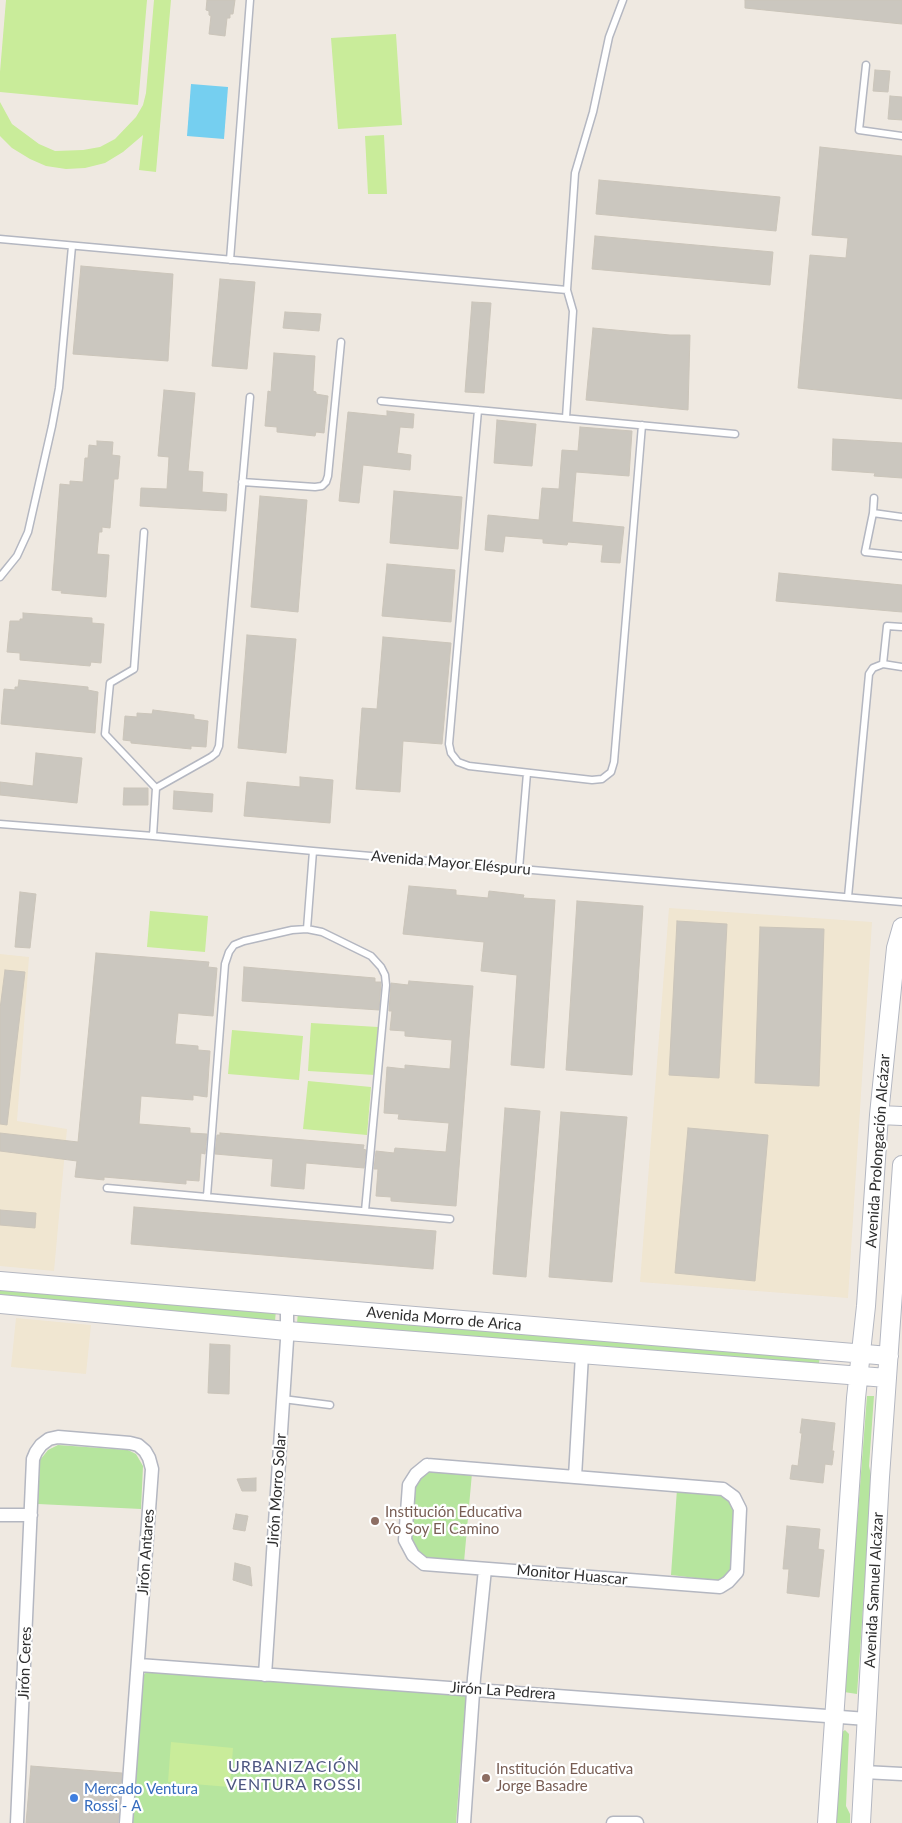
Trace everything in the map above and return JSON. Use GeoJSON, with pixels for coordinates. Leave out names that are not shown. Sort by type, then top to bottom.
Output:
{"type":"FeatureCollection","features":[{"type":"Feature","properties":{"kind":"main road","name":"Avenida Prolongación Alcázar"},"geometry":{"type":"LineString","coordinates":[[858,1376],[866,1306],[879,1115],[896,948],[902,927]]}},
{"type":"Feature","properties":{"kind":"main road"},"geometry":{"type":"LineString","coordinates":[[879,1115],[902,1116]]}},
{"type":"Feature","properties":{"kind":"main road","name":"Avenida Prolongación Alcázar"},"geometry":{"type":"LineString","coordinates":[[889,1356],[896,1336],[902,1165]]}},
{"type":"Feature","properties":{"kind":"main road","name":"Avenida Morro de Arica"},"geometry":{"type":"LineString","coordinates":[[0,1281],[889,1356]]}},
{"type":"Feature","properties":{"kind":"main road","name":"Avenida Morro de Arica"},"geometry":{"type":"LineString","coordinates":[[0,1304],[288,1331],[888,1378]]}},
{"type":"Feature","properties":{"kind":"main road","name":"Avenida Samuel Alcázar"},"geometry":{"type":"LineString","coordinates":[[861,1823],[880,1477],[889,1356]]}},
{"type":"Feature","properties":{"kind":"main road","name":"Avenida Samuel Alcázar"},"geometry":{"type":"LineString","coordinates":[[826,1823],[858,1376]]}},
{"type":"Feature","properties":{"kind":"street","name":"Jirón Morro Solar"},"geometry":{"type":"LineString","coordinates":[[265,1675],[288,1331],[287,1306]]}},
{"type":"Feature","properties":{"kind":"street"},"geometry":{"type":"LineString","coordinates":[[575,1477],[582,1354]]}},
{"type":"Feature","properties":{"kind":"street","name":"Jirón Antares"},"geometry":{"type":"LineString","coordinates":[[31,1509],[33,1459],[41,1444],[49,1439],[58,1437],[130,1442],[145,1450],[149,1458],[152,1469],[126,1823]]}},
{"type":"Feature","properties":{"kind":"street","name":"Monitor Huascar"},"geometry":{"type":"LineString","coordinates":[[427,1465],[723,1489],[734,1497],[740,1509],[736,1572],[728,1582],[720,1587],[484,1569],[424,1564],[413,1554],[405,1540],[409,1485],[416,1474],[427,1465]]}},
{"type":"Feature","properties":{"kind":"street"},"geometry":{"type":"LineString","coordinates":[[0,1515],[31,1509]]}},
{"type":"Feature","properties":{"kind":"street","name":"Jirón Ceres"},"geometry":{"type":"LineString","coordinates":[[17,1823],[31,1509]]}},
{"type":"Feature","properties":{"kind":"street"},"geometry":{"type":"LineString","coordinates":[[464,1823],[473,1689],[484,1569]]}},
{"type":"Feature","properties":{"kind":"street","name":"Jirón La Pedrera"},"geometry":{"type":"LineString","coordinates":[[138,1665],[867,1719]]}},
{"type":"Feature","properties":{"kind":"street"},"geometry":{"type":"LineString","coordinates":[[864,1772],[902,1774]]}},
{"type":"Feature","properties":{"kind":"street"},"geometry":{"type":"LineString","coordinates":[[613,1823],[637,1823]]}},
{"type":"Feature","properties":{"kind":"lane"},"geometry":{"type":"LineString","coordinates":[[230,260],[250,0]]}},
{"type":"Feature","properties":{"kind":"lane"},"geometry":{"type":"LineString","coordinates":[[566,418],[573,312],[567,290],[575,172],[593,112],[609,37],[623,0]]}},
{"type":"Feature","properties":{"kind":"lane"},"geometry":{"type":"LineString","coordinates":[[866,65],[859,130],[902,136]]}},
{"type":"Feature","properties":{"kind":"lane"},"geometry":{"type":"LineString","coordinates":[[0,239],[567,290]]}},
{"type":"Feature","properties":{"kind":"lane"},"geometry":{"type":"LineString","coordinates":[[0,577],[24,545],[52,426],[59,388],[72,246]]}},
{"type":"Feature","properties":{"kind":"lane"},"geometry":{"type":"LineString","coordinates":[[242,482],[315,487],[322,486],[326,482],[341,342]]}},
{"type":"Feature","properties":{"kind":"lane"},"geometry":{"type":"LineString","coordinates":[[156,788],[211,757],[216,753],[219,746],[250,397]]}},
{"type":"Feature","properties":{"kind":"lane"},"geometry":{"type":"LineString","coordinates":[[381,401],[735,434]]}},
{"type":"Feature","properties":{"kind":"lane"},"geometry":{"type":"LineString","coordinates":[[478,410],[449,744],[451,753],[458,762],[469,766],[592,780],[602,779],[611,772],[614,762],[642,425]]}},
{"type":"Feature","properties":{"kind":"lane"},"geometry":{"type":"LineString","coordinates":[[874,498],[865,552],[902,556]]}},
{"type":"Feature","properties":{"kind":"lane"},"geometry":{"type":"LineString","coordinates":[[873,513],[902,517]]}},
{"type":"Feature","properties":{"kind":"lane"},"geometry":{"type":"LineString","coordinates":[[144,532],[134,668],[110,683],[105,734],[156,788],[153,836]]}},
{"type":"Feature","properties":{"kind":"lane"},"geometry":{"type":"LineString","coordinates":[[883,664],[887,626],[902,628]]}},
{"type":"Feature","properties":{"kind":"lane"},"geometry":{"type":"LineString","coordinates":[[848,897],[869,674],[873,668],[883,664],[902,667]]}},
{"type":"Feature","properties":{"kind":"lane"},"geometry":{"type":"LineString","coordinates":[[519,869],[527,773]]}},
{"type":"Feature","properties":{"kind":"lane","name":"Avenida Mayor Eléspuru"},"geometry":{"type":"LineString","coordinates":[[0,824],[902,902]]}},
{"type":"Feature","properties":{"kind":"lane"},"geometry":{"type":"LineString","coordinates":[[307,929],[313,851]]}},
{"type":"Feature","properties":{"kind":"lane"},"geometry":{"type":"LineString","coordinates":[[207,1196],[225,964],[229,952],[234,945],[244,941],[292,930],[307,929],[322,932],[370,956],[382,967],[385,975],[386,985],[365,1211]]}},
{"type":"Feature","properties":{"kind":"lane"},"geometry":{"type":"LineString","coordinates":[[108,1188],[450,1219]]}},
{"type":"Feature","properties":{"kind":"lane"},"geometry":{"type":"LineString","coordinates":[[283,1399],[330,1404]]}},
{"type":"Feature","properties":{"kind":"shaded area"},"geometry":{"type":"Polygon","coordinates":[[[669,908],[872,922],[848,1298],[640,1282],[669,908]]]}},
{"type":"Feature","properties":{"kind":"shaded area"},"geometry":{"type":"Polygon","coordinates":[[[0,954],[29,957],[17,1121],[67,1129],[54,1271],[0,1266],[0,954]]]}},
{"type":"Feature","properties":{"kind":"shaded area"},"geometry":{"type":"Polygon","coordinates":[[[16,1318],[91,1325],[86,1374],[11,1367],[16,1318]]]}},
{"type":"Feature","properties":{"kind":"green space"},"geometry":{"type":"Polygon","coordinates":[[[6,0],[147,0],[138,105],[0,92],[6,0]]]}},
{"type":"Feature","properties":{"kind":"green space"},"geometry":{"type":"Polygon","coordinates":[[[154,0],[171,0],[156,172],[139,170],[143,135],[123,152],[105,163],[85,168],[66,169],[46,166],[30,159],[12,148],[0,136],[0,102],[12,124],[39,144],[55,151],[100,147],[115,139],[136,117],[143,105],[146,93],[154,0]]]}},
{"type":"Feature","properties":{"kind":"green space"},"geometry":{"type":"Polygon","coordinates":[[[396,34],[402,125],[338,129],[331,38],[396,34]]]}},
{"type":"Feature","properties":{"kind":"green space"},"geometry":{"type":"Polygon","coordinates":[[[384,135],[387,194],[368,194],[365,136],[384,135]]]}},
{"type":"Feature","properties":{"kind":"green space"},"geometry":{"type":"Polygon","coordinates":[[[150,911],[208,916],[205,952],[147,947],[150,911]]]}},
{"type":"Feature","properties":{"kind":"green space"},"geometry":{"type":"Polygon","coordinates":[[[311,1023],[378,1027],[375,1075],[308,1071],[311,1023]]]}},
{"type":"Feature","properties":{"kind":"green space"},"geometry":{"type":"Polygon","coordinates":[[[232,1030],[303,1036],[299,1080],[228,1074],[232,1030]]]}},
{"type":"Feature","properties":{"kind":"green space"},"geometry":{"type":"Polygon","coordinates":[[[308,1081],[371,1087],[367,1135],[303,1129],[308,1081]]]}},
{"type":"Feature","properties":{"kind":"green space"},"geometry":{"type":"Polygon","coordinates":[[[0,1286],[276,1310],[275,1321],[0,1298],[0,1286]]]}},
{"type":"Feature","properties":{"kind":"green space"},"geometry":{"type":"Polygon","coordinates":[[[298,1312],[820,1357],[818,1368],[297,1323],[298,1312]]]}},
{"type":"Feature","properties":{"kind":"green space"},"geometry":{"type":"Polygon","coordinates":[[[867,1396],[874,1396],[869,1466],[872,1480],[857,1694],[844,1692],[867,1396]]]}},
{"type":"Feature","properties":{"kind":"green space"},"geometry":{"type":"Polygon","coordinates":[[[58,1445],[128,1450],[136,1454],[143,1466],[141,1509],[38,1504],[40,1460],[48,1450],[58,1445]]]}},
{"type":"Feature","properties":{"kind":"green space"},"geometry":{"type":"Polygon","coordinates":[[[428,1469],[472,1473],[464,1562],[425,1560],[407,1537],[412,1486],[428,1469]]]}},
{"type":"Feature","properties":{"kind":"green space"},"geometry":{"type":"Polygon","coordinates":[[[677,1489],[722,1495],[731,1501],[735,1509],[732,1570],[720,1581],[671,1575],[677,1489]]]}},
{"type":"Feature","properties":{"kind":"green space"},"geometry":{"type":"Polygon","coordinates":[[[148,1670],[466,1696],[456,1823],[130,1823],[142,1677],[148,1670]]]}},
{"type":"Feature","properties":{"kind":"green space"},"geometry":{"type":"Polygon","coordinates":[[[845,1730],[849,1734],[846,1806],[850,1814],[850,1823],[835,1823],[841,1733],[845,1730]]]}},
{"type":"Feature","properties":{"kind":"green space"},"geometry":{"type":"Polygon","coordinates":[[[171,1742],[233,1748],[230,1787],[168,1782],[171,1742]]]}},
{"type":"Feature","properties":{"kind":"water"},"geometry":{"type":"Polygon","coordinates":[[[191,84],[228,87],[224,139],[187,136],[191,84]]]}},
{"type":"Feature","properties":{"kind":"building"},"geometry":{"type":"Polygon","coordinates":[[[207,0],[235,0],[233,14],[230,14],[230,18],[227,18],[225,36],[209,34],[211,16],[209,11],[206,10],[207,0]]]}},
{"type":"Feature","properties":{"kind":"building"},"geometry":{"type":"Polygon","coordinates":[[[745,0],[902,0],[902,24],[745,8],[745,0]]]}},
{"type":"Feature","properties":{"kind":"building"},"geometry":{"type":"Polygon","coordinates":[[[875,70],[890,71],[888,92],[873,91],[875,70]]]}},
{"type":"Feature","properties":{"kind":"building"},"geometry":{"type":"Polygon","coordinates":[[[890,96],[902,97],[902,120],[888,119],[890,96]]]}},
{"type":"Feature","properties":{"kind":"building"},"geometry":{"type":"Polygon","coordinates":[[[820,147],[902,156],[902,399],[798,388],[810,255],[846,258],[848,238],[812,235],[820,147]]]}},
{"type":"Feature","properties":{"kind":"building"},"geometry":{"type":"Polygon","coordinates":[[[599,180],[780,197],[776,231],[596,214],[599,180]]]}},
{"type":"Feature","properties":{"kind":"building"},"geometry":{"type":"Polygon","coordinates":[[[595,236],[773,252],[770,285],[592,269],[595,236]]]}},
{"type":"Feature","properties":{"kind":"building"},"geometry":{"type":"Polygon","coordinates":[[[81,266],[173,274],[168,361],[73,354],[81,266]]]}},
{"type":"Feature","properties":{"kind":"building"},"geometry":{"type":"Polygon","coordinates":[[[220,279],[255,282],[247,369],[212,366],[220,279]]]}},
{"type":"Feature","properties":{"kind":"building"},"geometry":{"type":"Polygon","coordinates":[[[472,302],[491,303],[484,393],[465,392],[472,302]]]}},
{"type":"Feature","properties":{"kind":"building"},"geometry":{"type":"Polygon","coordinates":[[[285,312],[321,314],[319,331],[283,328],[285,312]]]}},
{"type":"Feature","properties":{"kind":"building"},"geometry":{"type":"Polygon","coordinates":[[[593,328],[690,335],[688,410],[586,400],[593,328]]]}},
{"type":"Feature","properties":{"kind":"building"},"geometry":{"type":"Polygon","coordinates":[[[274,353],[315,356],[313,391],[316,394],[328,396],[324,433],[316,432],[315,436],[277,432],[277,427],[265,426],[268,391],[271,392],[274,353]]]}},
{"type":"Feature","properties":{"kind":"building"},"geometry":{"type":"Polygon","coordinates":[[[164,390],[195,393],[188,471],[203,472],[202,492],[227,494],[226,511],[140,506],[141,488],[167,489],[169,457],[158,456],[164,390]]]}},
{"type":"Feature","properties":{"kind":"building"},"geometry":{"type":"Polygon","coordinates":[[[387,411],[414,414],[413,428],[400,427],[397,453],[411,455],[410,470],[363,465],[359,503],[339,501],[348,412],[387,416],[387,411]]]}},
{"type":"Feature","properties":{"kind":"building"},"geometry":{"type":"Polygon","coordinates":[[[497,420],[536,424],[532,466],[494,463],[497,420]]]}},
{"type":"Feature","properties":{"kind":"building"},"geometry":{"type":"Polygon","coordinates":[[[580,427],[632,431],[629,476],[576,472],[572,522],[624,527],[620,563],[601,562],[603,545],[568,542],[567,545],[543,543],[543,539],[505,536],[503,552],[485,550],[488,515],[539,520],[542,488],[559,489],[562,450],[578,451],[580,427]]]}},
{"type":"Feature","properties":{"kind":"building"},"geometry":{"type":"Polygon","coordinates":[[[833,439],[902,443],[902,478],[874,476],[875,473],[832,470],[833,439]]]}},
{"type":"Feature","properties":{"kind":"building"},"geometry":{"type":"Polygon","coordinates":[[[97,441],[113,442],[112,455],[120,456],[118,479],[114,479],[110,528],[102,527],[102,532],[99,532],[97,554],[109,555],[106,597],[61,593],[62,591],[52,590],[60,484],[70,485],[70,481],[83,482],[85,458],[88,458],[89,445],[97,446],[97,441]]]}},
{"type":"Feature","properties":{"kind":"building"},"geometry":{"type":"Polygon","coordinates":[[[394,491],[462,497],[458,549],[390,543],[394,491]]]}},
{"type":"Feature","properties":{"kind":"building"},"geometry":{"type":"Polygon","coordinates":[[[260,496],[307,500],[298,612],[251,607],[260,496]]]}},
{"type":"Feature","properties":{"kind":"building"},"geometry":{"type":"Polygon","coordinates":[[[387,564],[455,570],[451,622],[382,616],[387,564]]]}},
{"type":"Feature","properties":{"kind":"building"},"geometry":{"type":"Polygon","coordinates":[[[779,573],[902,585],[902,612],[776,601],[779,573]]]}},
{"type":"Feature","properties":{"kind":"building"},"geometry":{"type":"Polygon","coordinates":[[[23,613],[92,618],[92,623],[104,624],[101,663],[91,662],[90,666],[20,660],[20,653],[7,652],[10,621],[20,621],[20,619],[23,619],[23,613]]]}},
{"type":"Feature","properties":{"kind":"building"},"geometry":{"type":"Polygon","coordinates":[[[247,635],[296,639],[286,753],[238,748],[247,635]]]}},
{"type":"Feature","properties":{"kind":"building"},"geometry":{"type":"Polygon","coordinates":[[[383,637],[451,643],[442,744],[403,741],[400,792],[356,789],[362,708],[377,709],[383,637]]]}},
{"type":"Feature","properties":{"kind":"building"},"geometry":{"type":"Polygon","coordinates":[[[19,680],[88,687],[88,690],[98,692],[95,733],[1,724],[4,689],[15,690],[15,687],[18,687],[19,680]]]}},
{"type":"Feature","properties":{"kind":"building"},"geometry":{"type":"Polygon","coordinates":[[[153,710],[194,715],[194,719],[208,721],[206,747],[191,746],[191,749],[131,743],[131,741],[123,740],[125,716],[137,717],[137,713],[152,714],[153,710]]]}},
{"type":"Feature","properties":{"kind":"building"},"geometry":{"type":"Polygon","coordinates":[[[36,753],[82,758],[77,803],[0,795],[0,782],[33,786],[36,753]]]}},
{"type":"Feature","properties":{"kind":"building"},"geometry":{"type":"Polygon","coordinates":[[[300,777],[333,780],[330,823],[244,816],[247,782],[300,787],[300,777]]]}},
{"type":"Feature","properties":{"kind":"building"},"geometry":{"type":"Polygon","coordinates":[[[124,788],[148,788],[148,805],[123,805],[124,788]]]}},
{"type":"Feature","properties":{"kind":"building"},"geometry":{"type":"Polygon","coordinates":[[[174,791],[213,794],[212,812],[173,809],[174,791]]]}},
{"type":"Feature","properties":{"kind":"building"},"geometry":{"type":"Polygon","coordinates":[[[409,886],[456,890],[456,895],[488,898],[489,891],[524,895],[523,898],[555,900],[544,1068],[511,1065],[517,975],[481,971],[484,942],[403,934],[409,886]]]}},
{"type":"Feature","properties":{"kind":"building"},"geometry":{"type":"Polygon","coordinates":[[[20,892],[36,894],[30,948],[15,947],[20,892]]]}},
{"type":"Feature","properties":{"kind":"building"},"geometry":{"type":"Polygon","coordinates":[[[577,901],[643,906],[632,1075],[566,1070],[577,901]]]}},
{"type":"Feature","properties":{"kind":"building"},"geometry":{"type":"Polygon","coordinates":[[[677,921],[727,924],[719,1078],[669,1075],[677,921]]]}},
{"type":"Feature","properties":{"kind":"building"},"geometry":{"type":"Polygon","coordinates":[[[760,927],[824,929],[819,1086],[755,1083],[760,927]]]}},
{"type":"Feature","properties":{"kind":"building"},"geometry":{"type":"Polygon","coordinates":[[[96,953],[209,962],[208,967],[217,968],[213,1016],[178,1013],[175,1044],[198,1046],[198,1050],[210,1051],[207,1097],[193,1095],[193,1100],[141,1096],[139,1124],[190,1128],[190,1133],[207,1134],[205,1154],[201,1153],[199,1181],[186,1180],[186,1184],[104,1177],[104,1180],[75,1177],[77,1161],[0,1151],[0,1133],[78,1142],[96,953]]]}},
{"type":"Feature","properties":{"kind":"building"},"geometry":{"type":"Polygon","coordinates":[[[244,967],[375,978],[375,982],[381,982],[379,1010],[242,1001],[244,967]]]}},
{"type":"Feature","properties":{"kind":"building"},"geometry":{"type":"Polygon","coordinates":[[[5,970],[25,972],[7,1125],[0,1124],[0,1009],[5,970]]]}},
{"type":"Feature","properties":{"kind":"building"},"geometry":{"type":"Polygon","coordinates":[[[409,981],[473,986],[456,1206],[391,1201],[391,1197],[376,1196],[378,1169],[374,1169],[376,1151],[394,1153],[395,1148],[446,1152],[449,1123],[398,1119],[399,1114],[384,1113],[387,1067],[405,1069],[405,1065],[450,1069],[452,1040],[405,1036],[405,1031],[390,1030],[392,1011],[389,1011],[391,983],[408,985],[409,981]]]}},
{"type":"Feature","properties":{"kind":"building"},"geometry":{"type":"Polygon","coordinates":[[[505,1108],[540,1111],[526,1277],[493,1274],[505,1108]]]}},
{"type":"Feature","properties":{"kind":"building"},"geometry":{"type":"Polygon","coordinates":[[[561,1112],[627,1117],[612,1282],[549,1277],[561,1112]]]}},
{"type":"Feature","properties":{"kind":"building"},"geometry":{"type":"Polygon","coordinates":[[[688,1128],[768,1135],[755,1281],[675,1273],[688,1128]]]}},
{"type":"Feature","properties":{"kind":"building"},"geometry":{"type":"Polygon","coordinates":[[[220,1133],[364,1145],[363,1149],[366,1150],[364,1168],[306,1163],[304,1189],[271,1186],[273,1159],[215,1154],[217,1135],[220,1135],[220,1133]]]}},
{"type":"Feature","properties":{"kind":"building"},"geometry":{"type":"Polygon","coordinates":[[[134,1207],[436,1231],[433,1269],[131,1244],[134,1207]]]}},
{"type":"Feature","properties":{"kind":"building"},"geometry":{"type":"Polygon","coordinates":[[[0,1210],[36,1213],[35,1228],[0,1225],[0,1210]]]}},
{"type":"Feature","properties":{"kind":"building"},"geometry":{"type":"Polygon","coordinates":[[[210,1344],[230,1345],[229,1394],[208,1393],[210,1344]]]}},
{"type":"Feature","properties":{"kind":"building"},"geometry":{"type":"Polygon","coordinates":[[[802,1419],[835,1423],[832,1465],[825,1464],[823,1483],[790,1479],[792,1465],[798,1466],[802,1419]]]}},
{"type":"Feature","properties":{"kind":"building"},"geometry":{"type":"Polygon","coordinates":[[[256,1478],[256,1491],[242,1491],[237,1479],[256,1478]]]}},
{"type":"Feature","properties":{"kind":"building"},"geometry":{"type":"Polygon","coordinates":[[[236,1514],[248,1516],[245,1531],[233,1529],[236,1514]]]}},
{"type":"Feature","properties":{"kind":"building"},"geometry":{"type":"Polygon","coordinates":[[[787,1526],[820,1529],[818,1549],[824,1550],[819,1597],[787,1593],[789,1569],[783,1569],[787,1526]]]}},
{"type":"Feature","properties":{"kind":"building"},"geometry":{"type":"Polygon","coordinates":[[[235,1563],[250,1567],[252,1586],[233,1580],[235,1563]]]}},
{"type":"Feature","properties":{"kind":"building","name":"Mercado Ventura Rossi - A"},"geometry":{"type":"Polygon","coordinates":[[[31,1766],[122,1773],[118,1823],[26,1823],[31,1766]]]}},
{"type":"Feature","properties":{"kind":"place","name":"Institución Educativa Yo Soy El Camino"},"geometry":{"type":"Point","coordinates":[375,1521]}},
{"type":"Feature","properties":{"kind":"place","name":"Institución Educativa Jorge Basadre"},"geometry":{"type":"Point","coordinates":[486,1778]}},
{"type":"Feature","properties":{"kind":"place","name":"Mercado Ventura Rossi - A"},"geometry":{"type":"Point","coordinates":[74,1798]}},
{"type":"Feature","properties":{"kind":"district","name":"URBANIZACIÓN VENTURA ROSSI"},"geometry":{"type":"Point","coordinates":[294,1776]}}]}
